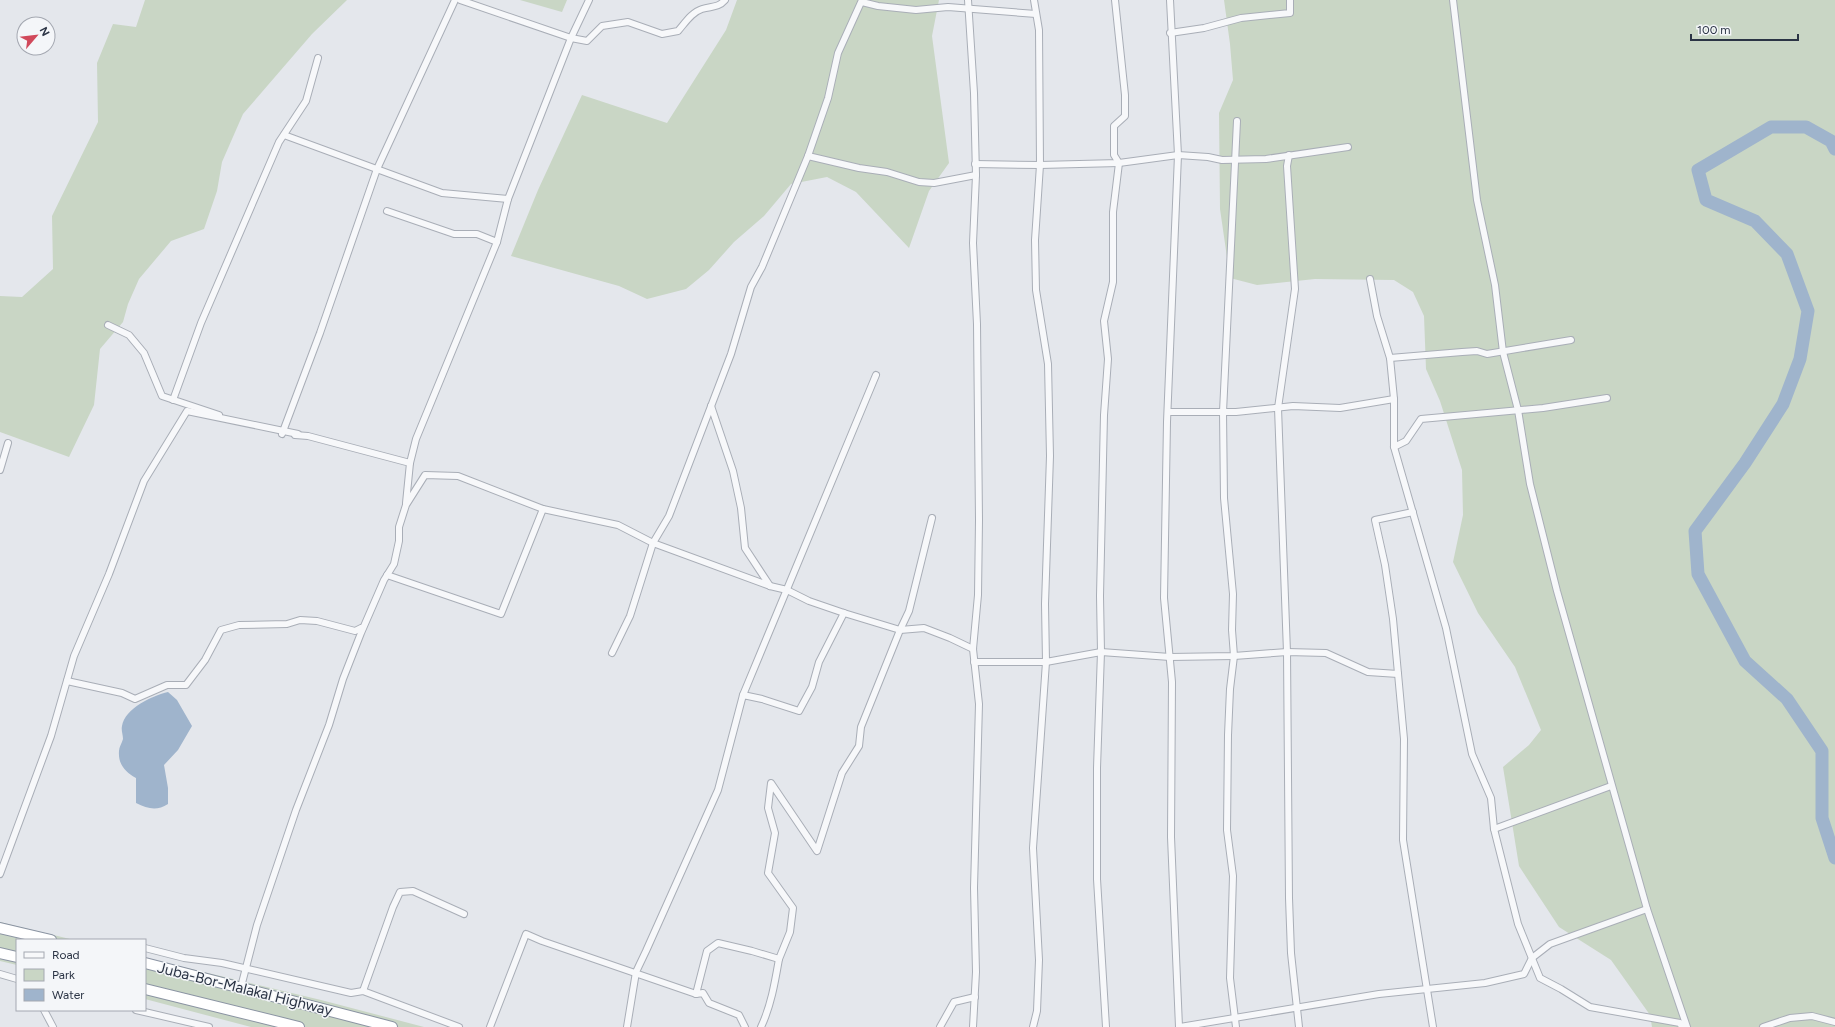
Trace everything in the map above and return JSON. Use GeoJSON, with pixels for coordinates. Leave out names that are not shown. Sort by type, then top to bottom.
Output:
{"type":"FeatureCollection","features":[{"type":"Feature","properties":{"kind":"highway"},"geometry":{"type":"LineString","coordinates":[[0,928],[47,939]]}},
{"type":"Feature","properties":{"kind":"highway"},"geometry":{"type":"LineString","coordinates":[[0,953],[16,957]]}},
{"type":"Feature","properties":{"kind":"highway","name":"Juba-Bor-Malakal Highway"},"geometry":{"type":"LineString","coordinates":[[146,963],[392,1027]]}},
{"type":"Feature","properties":{"kind":"highway","name":"Juba-Bor-Malakal Highway"},"geometry":{"type":"LineString","coordinates":[[146,989],[299,1027]]}},
{"type":"Feature","properties":{"kind":"street"},"geometry":{"type":"LineString","coordinates":[[282,434],[320,333],[378,169],[455,0]]}},
{"type":"Feature","properties":{"kind":"street"},"geometry":{"type":"LineString","coordinates":[[460,0],[571,38],[587,41],[602,26],[628,22],[662,34],[678,31],[690,17],[700,9],[719,6],[725,0]]}},
{"type":"Feature","properties":{"kind":"street"},"geometry":{"type":"LineString","coordinates":[[241,987],[245,968],[281,854],[296,810],[329,726],[343,679],[360,633],[387,575],[394,564],[399,541],[399,527],[406,505],[410,463],[419,432],[497,242],[508,199],[571,38],[589,0]]}},
{"type":"Feature","properties":{"kind":"street"},"geometry":{"type":"LineString","coordinates":[[968,0],[974,94],[976,175],[973,243],[976,324],[979,520],[978,595],[973,649],[979,704],[974,888],[976,972],[973,1027]]}},
{"type":"Feature","properties":{"kind":"street"},"geometry":{"type":"LineString","coordinates":[[1034,0],[1039,30],[1040,165],[1035,240],[1036,290],[1048,364],[1050,456],[1045,604],[1046,662],[1033,848],[1039,960],[1037,1011],[1034,1027]]}},
{"type":"Feature","properties":{"kind":"street"},"geometry":{"type":"LineString","coordinates":[[1106,1027],[1097,871],[1096,768],[1101,652],[1100,596],[1104,415],[1108,359],[1104,321],[1113,282],[1113,212],[1119,163],[1114,155],[1114,126],[1125,116],[1115,0]]}},
{"type":"Feature","properties":{"kind":"street"},"geometry":{"type":"LineString","coordinates":[[1170,0],[1170,33],[1178,155],[1173,237],[1164,598],[1172,682],[1171,837],[1179,1027],[1379,994],[1485,983],[1524,974],[1532,958],[1550,944],[1647,909]]}},
{"type":"Feature","properties":{"kind":"street"},"geometry":{"type":"LineString","coordinates":[[1170,33],[1204,28],[1241,18],[1290,13],[1290,0]]}},
{"type":"Feature","properties":{"kind":"street"},"geometry":{"type":"LineString","coordinates":[[1453,0],[1477,200],[1495,286],[1503,352],[1518,410],[1530,484],[1557,591],[1647,909],[1687,1027]]}},
{"type":"Feature","properties":{"kind":"street"},"geometry":{"type":"LineString","coordinates":[[612,653],[630,616],[653,543],[669,516],[731,354],[751,287],[762,267],[808,156],[828,98],[838,53],[862,1],[878,6],[916,10],[948,7],[1036,14]]}},
{"type":"Feature","properties":{"kind":"street"},"geometry":{"type":"LineString","coordinates":[[172,400],[201,323],[279,142],[306,101],[318,58]]}},
{"type":"Feature","properties":{"kind":"street"},"geometry":{"type":"LineString","coordinates":[[1236,1027],[1230,978],[1233,876],[1227,830],[1228,735],[1230,689],[1234,656],[1232,630],[1233,594],[1224,498],[1223,412],[1237,121]]}},
{"type":"Feature","properties":{"kind":"street"},"geometry":{"type":"LineString","coordinates":[[284,134],[442,193],[508,199]]}},
{"type":"Feature","properties":{"kind":"street"},"geometry":{"type":"LineString","coordinates":[[975,164],[1040,165],[1119,163],[1178,155],[1208,157],[1222,160],[1266,159],[1348,146]]}},
{"type":"Feature","properties":{"kind":"street"},"geometry":{"type":"LineString","coordinates":[[1289,155],[1287,166],[1295,289],[1278,408],[1286,652],[1289,898],[1291,953],[1299,1027]]}},
{"type":"Feature","properties":{"kind":"street"},"geometry":{"type":"LineString","coordinates":[[808,156],[887,172],[919,182],[934,183],[976,175]]}},
{"type":"Feature","properties":{"kind":"street"},"geometry":{"type":"LineString","coordinates":[[387,210],[454,234],[477,234],[497,242]]}},
{"type":"Feature","properties":{"kind":"street"},"geometry":{"type":"LineString","coordinates":[[1370,279],[1377,316],[1390,358],[1394,399],[1394,447],[1446,628],[1472,754],[1491,798],[1494,829],[1518,924],[1540,978],[1590,1007],[1680,1023],[1682,1027]]}},
{"type":"Feature","properties":{"kind":"street"},"geometry":{"type":"LineString","coordinates":[[108,326],[129,335],[144,353],[162,396],[282,434],[308,436],[410,463]]}},
{"type":"Feature","properties":{"kind":"street"},"geometry":{"type":"LineString","coordinates":[[1390,358],[1477,351],[1487,354],[1549,342],[1571,340]]}},
{"type":"Feature","properties":{"kind":"street"},"geometry":{"type":"LineString","coordinates":[[627,1027],[636,972],[718,790],[743,696],[876,375]]}},
{"type":"Feature","properties":{"kind":"street"},"geometry":{"type":"LineString","coordinates":[[1394,447],[1406,441],[1421,419],[1518,410],[1607,398]]}},
{"type":"Feature","properties":{"kind":"street"},"geometry":{"type":"LineString","coordinates":[[1168,412],[1236,412],[1293,406],[1340,408],[1394,399]]}},
{"type":"Feature","properties":{"kind":"street"},"geometry":{"type":"LineString","coordinates":[[711,406],[733,471],[741,508],[745,548],[770,586]]}},
{"type":"Feature","properties":{"kind":"street"},"geometry":{"type":"LineString","coordinates":[[0,874],[51,736],[74,656],[109,574],[144,481],[187,411],[298,434]]}},
{"type":"Feature","properties":{"kind":"street"},"geometry":{"type":"LineString","coordinates":[[0,470],[8,443]]}},
{"type":"Feature","properties":{"kind":"street"},"geometry":{"type":"LineString","coordinates":[[406,505],[425,475],[458,476],[543,509],[618,525],[653,543],[770,586],[787,590],[809,601],[844,614],[900,630],[924,628],[973,649]]}},
{"type":"Feature","properties":{"kind":"street"},"geometry":{"type":"LineString","coordinates":[[387,575],[501,614],[543,509]]}},
{"type":"Feature","properties":{"kind":"street"},"geometry":{"type":"LineString","coordinates":[[1413,512],[1375,520],[1385,565],[1393,619],[1404,739],[1403,840],[1433,1027]]}},
{"type":"Feature","properties":{"kind":"street"},"geometry":{"type":"LineString","coordinates":[[761,1027],[766,1018],[779,959],[790,932],[793,908],[768,873],[775,833],[768,808],[771,784],[816,851],[842,773],[859,746],[861,727],[909,611],[932,518]]}},
{"type":"Feature","properties":{"kind":"street"},"geometry":{"type":"LineString","coordinates":[[743,696],[762,699],[799,711],[812,687],[819,662],[844,614]]}},
{"type":"Feature","properties":{"kind":"street"},"geometry":{"type":"LineString","coordinates":[[67,680],[122,693],[135,698],[167,685],[186,685],[205,660],[221,630],[239,625],[264,626],[287,624],[300,620],[317,621],[355,631],[361,628]]}},
{"type":"Feature","properties":{"kind":"street"},"geometry":{"type":"LineString","coordinates":[[974,662],[1046,662],[1101,652],[1170,657],[1234,656],[1286,652],[1326,653],[1368,672],[1398,674]]}},
{"type":"Feature","properties":{"kind":"street"},"geometry":{"type":"LineString","coordinates":[[1494,829],[1612,786]]}},
{"type":"Feature","properties":{"kind":"street"},"geometry":{"type":"LineString","coordinates":[[363,991],[393,907],[400,892],[413,891],[464,914]]}},
{"type":"Feature","properties":{"kind":"street"},"geometry":{"type":"LineString","coordinates":[[490,1027],[526,934],[542,941],[636,972],[663,984],[696,994],[703,992],[709,1003],[739,1015],[745,1027]]}},
{"type":"Feature","properties":{"kind":"street"},"geometry":{"type":"LineString","coordinates":[[696,994],[707,951],[718,943],[779,959]]}},
{"type":"Feature","properties":{"kind":"street"},"geometry":{"type":"LineString","coordinates":[[146,948],[184,958],[222,962],[350,993],[363,991],[459,1027]]}},
{"type":"Feature","properties":{"kind":"street"},"geometry":{"type":"LineString","coordinates":[[0,974],[16,979]]}},
{"type":"Feature","properties":{"kind":"street"},"geometry":{"type":"LineString","coordinates":[[940,1027],[954,1002],[975,997]]}},
{"type":"Feature","properties":{"kind":"street"},"geometry":{"type":"LineString","coordinates":[[45,1011],[53,1027]]}},
{"type":"Feature","properties":{"kind":"street"},"geometry":{"type":"LineString","coordinates":[[140,1011],[209,1027]]}},
{"type":"Feature","properties":{"kind":"street"},"geometry":{"type":"LineString","coordinates":[[1763,1027],[1790,1018],[1812,1016],[1835,1022]]}},
{"type":"Feature","properties":{"kind":"green space"},"geometry":{"type":"Polygon","coordinates":[[[145,0],[347,0],[312,34],[243,114],[222,162],[217,191],[204,229],[171,241],[139,279],[128,304],[123,322],[100,349],[94,405],[69,457],[0,432],[0,296],[22,297],[53,269],[52,216],[98,122],[97,63],[113,24],[136,27],[145,0]]]}},
{"type":"Feature","properties":{"kind":"green space"},"geometry":{"type":"Polygon","coordinates":[[[520,0],[567,0],[562,12],[520,0]]]}},
{"type":"Feature","properties":{"kind":"green space"},"geometry":{"type":"Polygon","coordinates":[[[737,0],[939,0],[932,36],[949,163],[929,191],[909,248],[856,192],[827,177],[791,184],[764,216],[734,242],[709,270],[686,289],[647,299],[619,286],[511,256],[538,190],[582,95],[667,123],[726,30],[737,0]]]}},
{"type":"Feature","properties":{"kind":"green space"},"geometry":{"type":"Polygon","coordinates":[[[1224,0],[1835,0],[1835,1027],[1652,1027],[1650,1015],[1611,960],[1559,927],[1519,866],[1503,767],[1529,745],[1541,730],[1515,667],[1478,613],[1453,562],[1463,515],[1462,470],[1440,401],[1426,369],[1424,316],[1413,292],[1394,280],[1315,279],[1257,285],[1230,278],[1220,209],[1219,113],[1233,80],[1224,0]]]}},
{"type":"Feature","properties":{"kind":"green space"},"geometry":{"type":"Polygon","coordinates":[[[0,922],[70,939],[16,939],[16,965],[0,961],[0,922]]]}},
{"type":"Feature","properties":{"kind":"green space"},"geometry":{"type":"Polygon","coordinates":[[[146,958],[321,1000],[424,1027],[251,1027],[146,999],[146,958]]]}},
{"type":"Feature","properties":{"kind":"water"},"geometry":{"type":"Polygon","coordinates":[[[168,692],[177,700],[192,726],[178,750],[164,765],[168,788],[168,804],[160,808],[148,808],[136,803],[136,778],[121,764],[119,750],[123,739],[122,726],[128,714],[134,708],[154,696],[168,692]]]}},
{"type":"Feature","properties":{"kind":"waterway"},"geometry":{"type":"LineString","coordinates":[[1835,149],[1831,141],[1806,127],[1771,127],[1698,170],[1706,200],[1755,221],[1787,254],[1808,311],[1800,359],[1783,404],[1745,463],[1695,531],[1698,574],[1745,661],[1787,699],[1822,751],[1822,818],[1835,858]]}}]}
